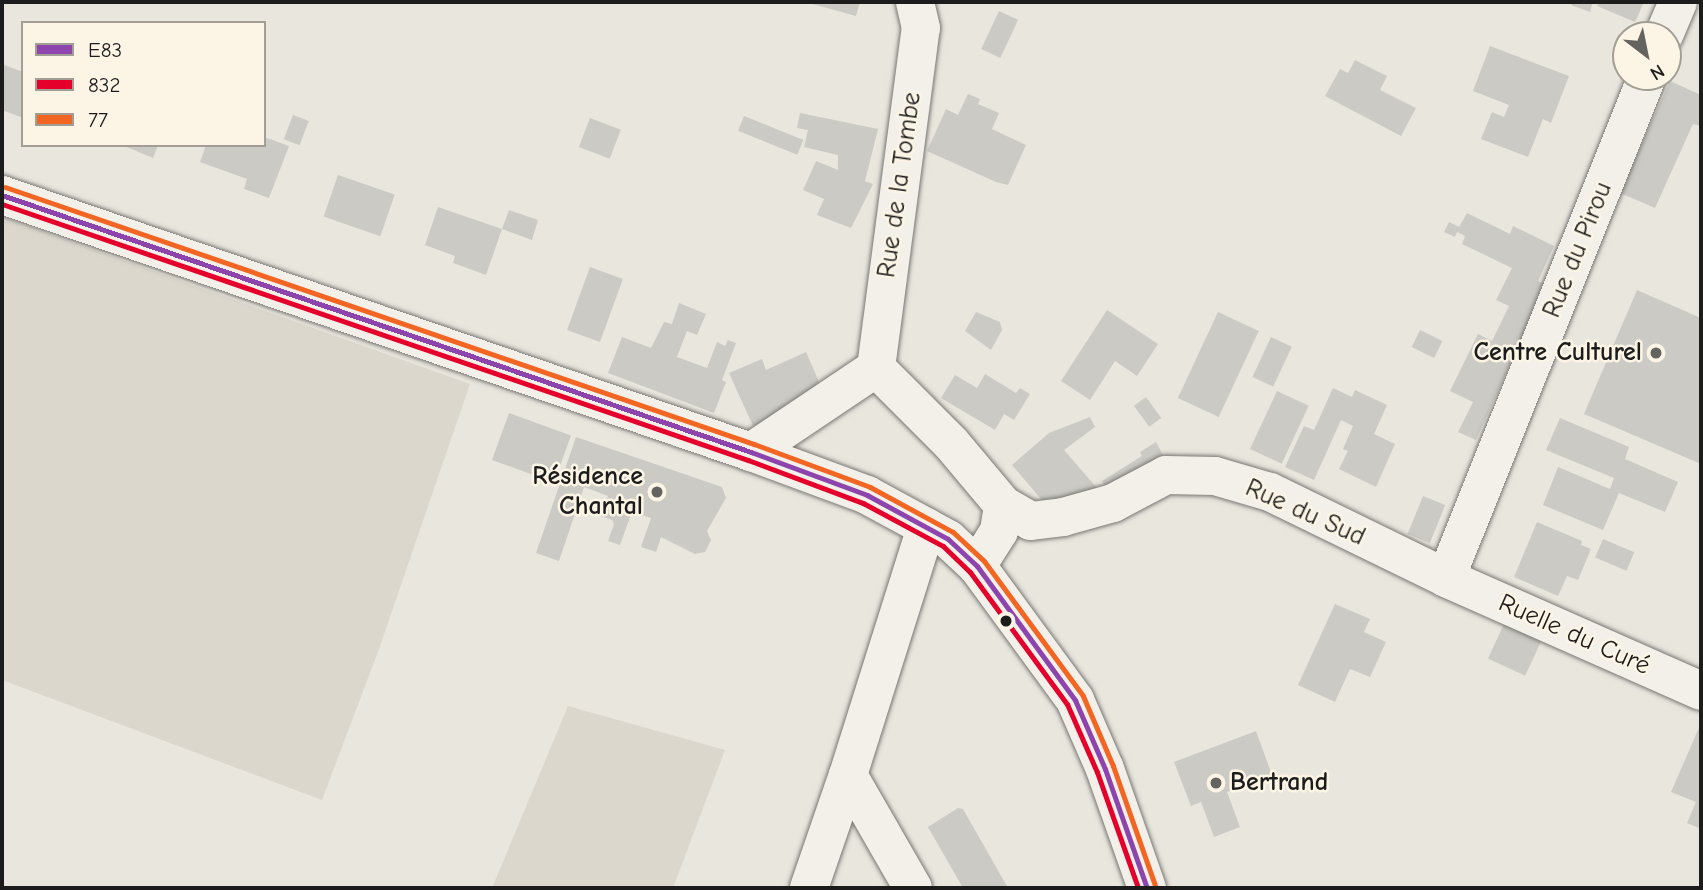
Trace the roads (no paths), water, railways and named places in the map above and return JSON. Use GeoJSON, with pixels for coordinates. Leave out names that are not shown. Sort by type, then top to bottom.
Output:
{"type":"FeatureCollection","features":[{"type":"Feature","properties":{"kind":"street","name":"Rue de la Tombe"},"geometry":{"type":"LineString","coordinates":[[876,368],[921,28],[915,2]]}},
{"type":"Feature","properties":{"kind":"street"},"geometry":{"type":"LineString","coordinates":[[1670,21],[1678,2]]}},
{"type":"Feature","properties":{"kind":"street","name":"Rue du Pirou"},"geometry":{"type":"LineString","coordinates":[[1446,578],[1641,91]]}},
{"type":"Feature","properties":{"kind":"street"},"geometry":{"type":"LineString","coordinates":[[2,195],[751,452],[867,495],[937,533],[977,566],[1075,700],[1105,769],[1147,888]]}},
{"type":"Feature","properties":{"kind":"street"},"geometry":{"type":"LineString","coordinates":[[751,452],[876,368]]}},
{"type":"Feature","properties":{"kind":"street","name":"Rue du Sud"},"geometry":{"type":"LineString","coordinates":[[876,368],[951,443],[1003,505],[1031,521],[1063,517],[1113,503],[1166,475],[1215,475],[1270,492],[1446,578]]}},
{"type":"Feature","properties":{"kind":"street"},"geometry":{"type":"LineString","coordinates":[[809,888],[937,533],[1003,505]]}},
{"type":"Feature","properties":{"kind":"street"},"geometry":{"type":"LineString","coordinates":[[977,566],[999,531],[1003,505]]}},
{"type":"Feature","properties":{"kind":"street","name":"Ruelle du Curé"},"geometry":{"type":"LineString","coordinates":[[1446,578],[1701,691]]}},
{"type":"Feature","properties":{"kind":"street"},"geometry":{"type":"LineString","coordinates":[[848,775],[913,888]]}},
{"type":"Feature","properties":{"kind":"place","name":"Centre Culturel"},"geometry":{"type":"Point","coordinates":[1656,353]}},
{"type":"Feature","properties":{"kind":"place","name":"Résidence Chantal"},"geometry":{"type":"Point","coordinates":[657,492]}},
{"type":"Feature","properties":{"kind":"place","name":"Bertrand"},"geometry":{"type":"Point","coordinates":[1216,783]}}]}
